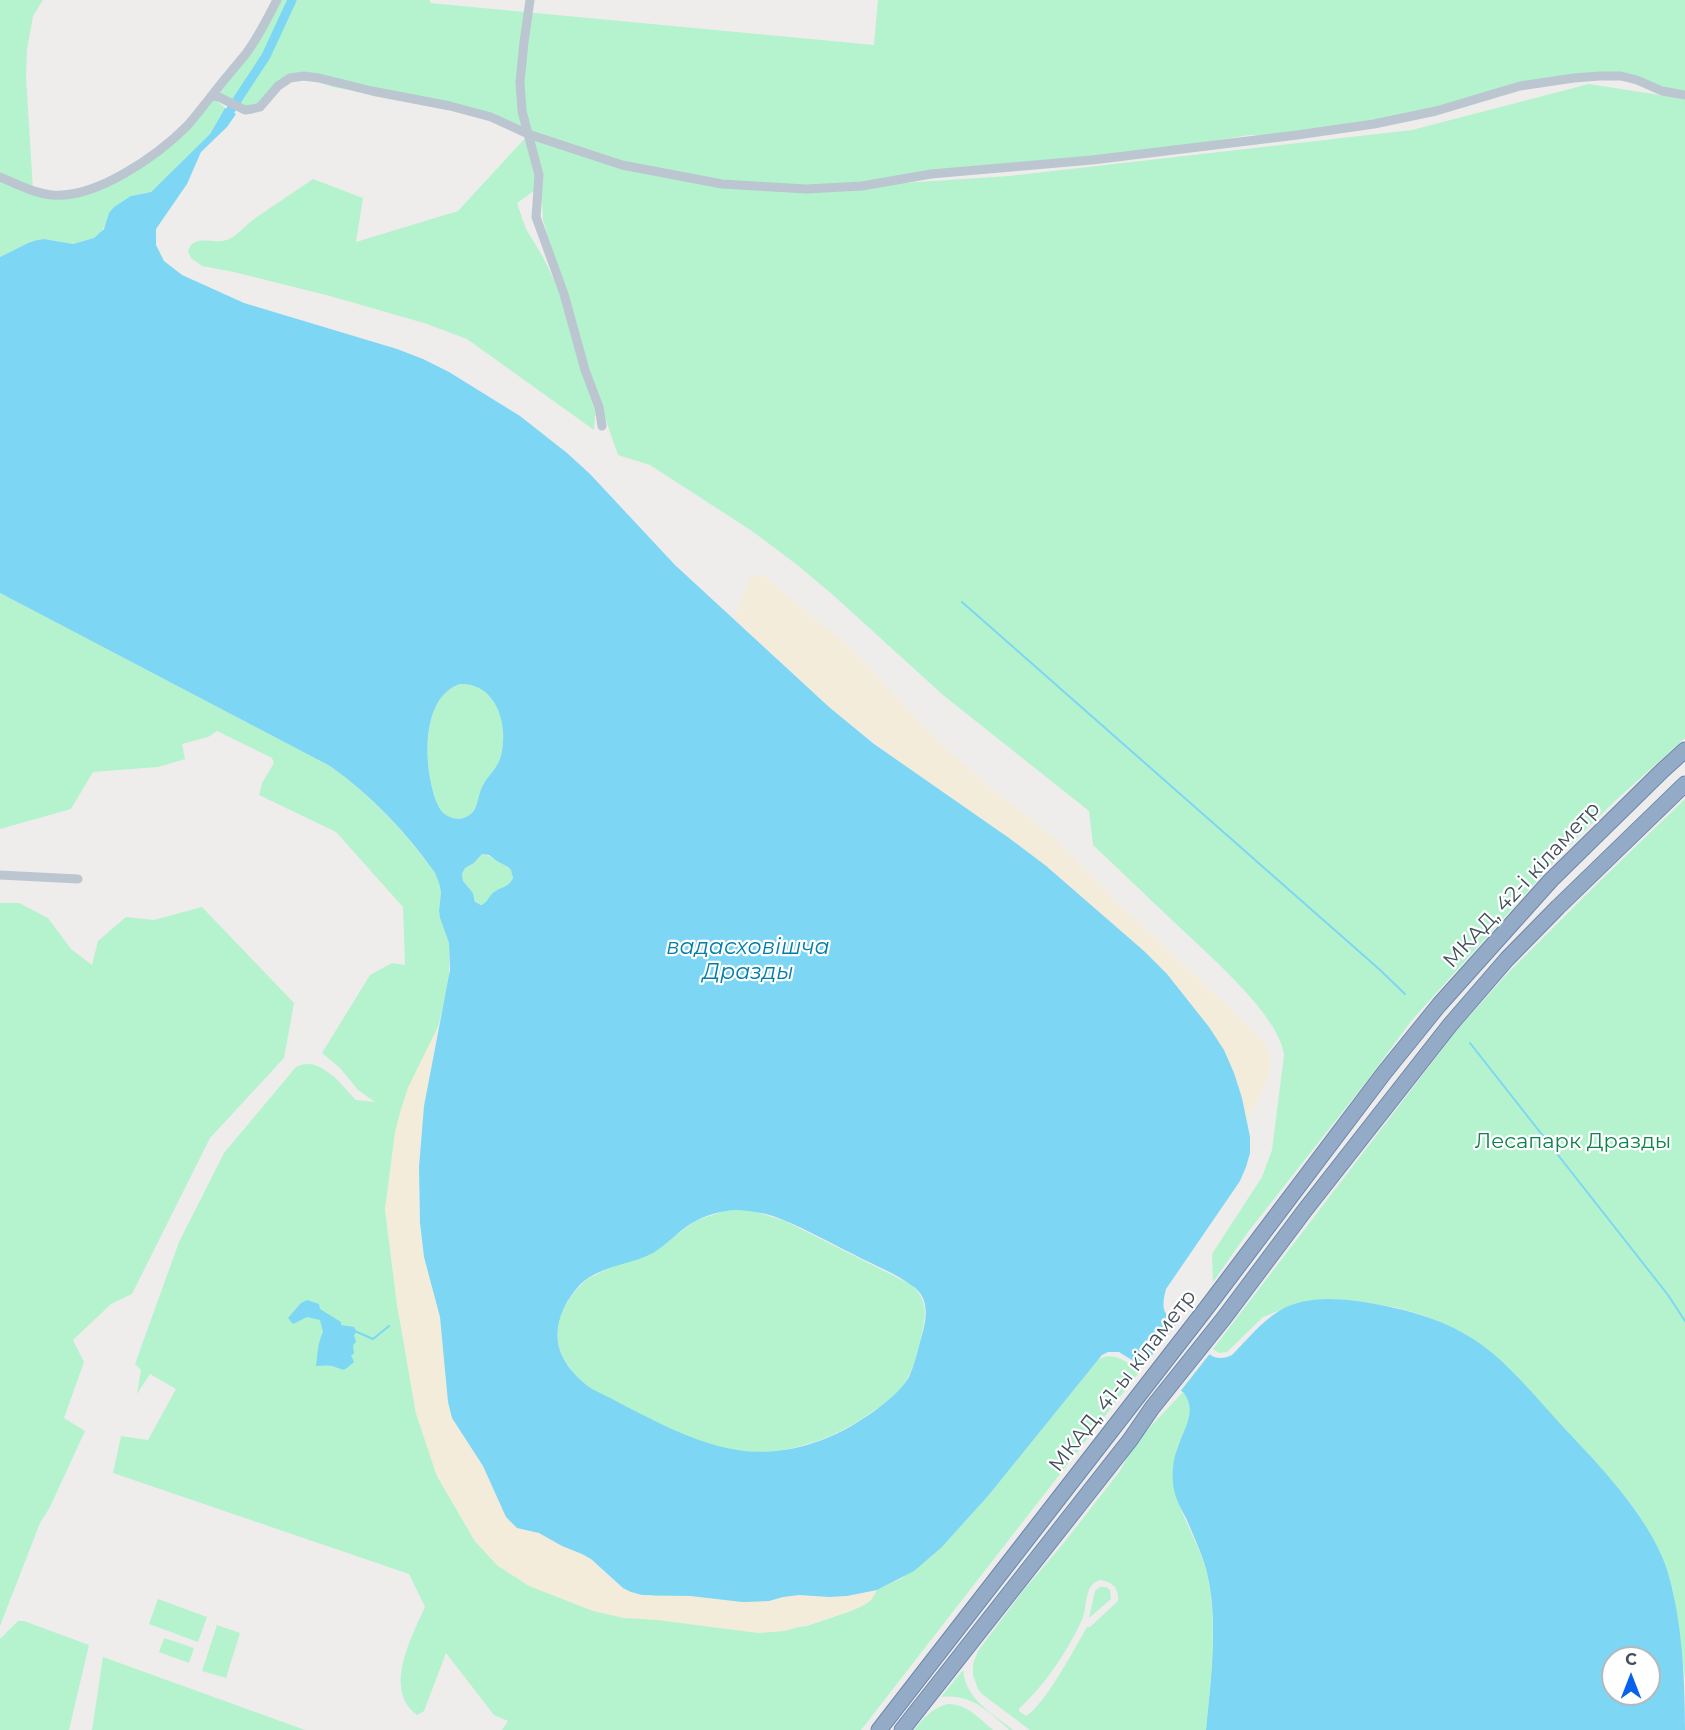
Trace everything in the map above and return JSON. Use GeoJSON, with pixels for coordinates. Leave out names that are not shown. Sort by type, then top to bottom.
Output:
{"type":"FeatureCollection","features":[{"type":"Feature","properties":{"kind":"highway","name":"МКАД, 42-і кіламетр"},"geometry":{"type":"LineString","coordinates":[[1398,1056],[1439,1005],[1551,880],[1685,750]]}},
{"type":"Feature","properties":{"kind":"highway","name":"МКАД, 42-і кіламетр"},"geometry":{"type":"LineString","coordinates":[[1416,1068],[1507,959],[1685,784]]}},
{"type":"Feature","properties":{"kind":"highway","name":"МКАД, 41-ы кіламетр"},"geometry":{"type":"LineString","coordinates":[[879,1730],[1208,1306],[1398,1056]]}},
{"type":"Feature","properties":{"kind":"highway","name":"МКАД, 41-ы кіламетр"},"geometry":{"type":"LineString","coordinates":[[902,1730],[1130,1440],[1152,1408],[1416,1068]]}},
{"type":"Feature","properties":{"kind":"street"},"geometry":{"type":"LineString","coordinates":[[0,177],[51,195],[67,195],[103,185],[143,161],[186,127],[215,96],[246,54],[277,0]]}},
{"type":"Feature","properties":{"kind":"street"},"geometry":{"type":"LineString","coordinates":[[530,0],[520,82],[522,111],[539,175],[536,216],[564,294],[585,370],[599,407],[602,426]]}},
{"type":"Feature","properties":{"kind":"street"},"geometry":{"type":"LineString","coordinates":[[215,96],[245,110],[260,107],[278,86],[290,78],[304,76],[318,78],[491,117],[528,134],[622,165],[722,184],[806,189],[862,186],[931,174],[1092,160],[1374,124],[1436,111],[1520,86],[1574,78],[1621,76],[1662,91],[1685,95]]}},
{"type":"Feature","properties":{"kind":"street"},"geometry":{"type":"LineString","coordinates":[[0,875],[78,879]]}},
{"type":"Feature","properties":{"kind":"green space"},"geometry":{"type":"Polygon","coordinates":[[[0,0],[43,0],[33,16],[27,50],[26,76],[33,190],[51,195],[85,191],[166,144],[246,54],[277,0],[430,0],[430,3],[874,45],[878,0],[1685,0],[1685,95],[1621,76],[1542,84],[1436,111],[1297,135],[1250,135],[1092,160],[872,185],[1009,176],[1412,130],[1589,84],[1685,99],[1685,738],[1616,800],[1563,852],[1412,1020],[1248,1232],[1213,1282],[1212,1254],[1262,1177],[1272,1150],[1284,1055],[1280,1039],[1255,1003],[1220,965],[1093,845],[1089,811],[943,695],[796,564],[752,531],[650,465],[618,455],[589,372],[543,220],[538,188],[517,203],[526,229],[543,257],[561,295],[596,404],[594,430],[467,339],[424,323],[330,296],[202,266],[191,258],[188,251],[195,242],[223,241],[232,237],[254,219],[313,179],[363,198],[356,242],[458,211],[528,135],[450,106],[332,87],[308,78],[298,77],[252,109],[213,97],[225,108],[210,134],[151,192],[131,196],[94,238],[73,244],[37,240],[0,257],[0,0]]]}},
{"type":"Feature","properties":{"kind":"green space"},"geometry":{"type":"Polygon","coordinates":[[[0,593],[330,766],[387,815],[435,873],[441,892],[440,918],[449,943],[449,982],[438,1027],[408,1088],[385,1209],[397,1304],[416,1413],[437,1476],[475,1541],[498,1566],[624,1618],[592,1389],[577,1377],[560,1350],[559,1322],[574,1293],[587,1279],[672,1238],[695,1221],[724,1211],[753,1211],[785,1221],[910,1284],[920,1294],[925,1313],[924,1326],[913,1367],[902,1387],[894,1395],[865,1417],[842,1430],[806,1445],[780,1451],[758,1632],[807,1626],[864,1605],[871,1600],[877,1590],[902,1578],[941,1548],[988,1496],[1098,1360],[1109,1356],[1115,1357],[1140,1371],[861,1730],[502,1730],[508,1721],[494,1715],[446,1653],[424,1711],[417,1715],[407,1704],[402,1692],[401,1678],[407,1648],[425,1607],[409,1574],[113,1473],[121,1436],[148,1440],[176,1389],[150,1374],[137,1394],[141,1370],[135,1364],[179,1242],[224,1153],[296,1067],[305,1064],[321,1068],[337,1080],[356,1100],[375,1102],[358,1090],[340,1068],[322,1053],[370,975],[392,963],[405,965],[403,907],[336,832],[259,795],[262,783],[274,763],[272,758],[217,731],[208,737],[182,744],[185,759],[158,767],[93,772],[71,809],[0,829],[0,593]]]}},
{"type":"Feature","properties":{"kind":"green space"},"geometry":{"type":"Polygon","coordinates":[[[460,684],[473,686],[491,698],[501,720],[503,744],[500,760],[482,787],[474,810],[468,816],[458,819],[448,816],[440,810],[438,805],[430,775],[428,738],[437,704],[446,692],[460,684]]]}},
{"type":"Feature","properties":{"kind":"green space","name":"Лесапарк Дразды"},"geometry":{"type":"Polygon","coordinates":[[[1685,799],[1685,1679],[1673,1591],[1652,1537],[1637,1513],[1606,1474],[1438,1321],[1394,1307],[1338,1299],[1311,1300],[1263,1317],[1227,1352],[1219,1353],[1213,1349],[1457,1030],[1507,974],[1685,799]]]}},
{"type":"Feature","properties":{"kind":"green space"},"geometry":{"type":"Polygon","coordinates":[[[482,854],[508,867],[512,871],[513,879],[509,886],[485,904],[477,904],[473,893],[463,881],[462,874],[465,868],[474,863],[482,854]]]}},
{"type":"Feature","properties":{"kind":"green space"},"geometry":{"type":"Polygon","coordinates":[[[0,903],[19,903],[48,918],[71,949],[92,965],[98,941],[126,917],[154,920],[202,907],[294,1003],[284,1058],[210,1138],[132,1294],[111,1304],[73,1340],[84,1362],[64,1418],[85,1431],[50,1507],[40,1523],[0,1626],[0,903]]]}},
{"type":"Feature","properties":{"kind":"green space"},"geometry":{"type":"Polygon","coordinates":[[[1183,1392],[1190,1410],[1176,1455],[1176,1493],[1204,1564],[1212,1612],[1212,1652],[1206,1730],[1030,1730],[982,1694],[973,1675],[973,1664],[978,1651],[1023,1591],[1120,1471],[1135,1443],[1183,1392]],[[1100,1580],[1088,1591],[1084,1615],[1069,1645],[1047,1678],[1019,1709],[1026,1716],[1050,1689],[1087,1627],[1090,1627],[1118,1601],[1116,1589],[1100,1580]]]}},
{"type":"Feature","properties":{"kind":"green space"},"geometry":{"type":"Polygon","coordinates":[[[1100,1587],[1110,1590],[1111,1599],[1089,1618],[1095,1591],[1100,1587]]]}},
{"type":"Feature","properties":{"kind":"green space"},"geometry":{"type":"Polygon","coordinates":[[[158,1599],[207,1617],[198,1642],[149,1624],[158,1599]]]}},
{"type":"Feature","properties":{"kind":"green space"},"geometry":{"type":"Polygon","coordinates":[[[18,1621],[24,1621],[89,1645],[69,1730],[0,1730],[0,1639],[18,1621]]]}},
{"type":"Feature","properties":{"kind":"green space"},"geometry":{"type":"Polygon","coordinates":[[[217,1625],[240,1633],[226,1678],[202,1671],[217,1625]]]}},
{"type":"Feature","properties":{"kind":"green space"},"geometry":{"type":"Polygon","coordinates":[[[164,1638],[194,1648],[189,1663],[159,1652],[164,1638]]]}},
{"type":"Feature","properties":{"kind":"green space"},"geometry":{"type":"Polygon","coordinates":[[[103,1657],[305,1730],[92,1730],[103,1657]]]}},
{"type":"Feature","properties":{"kind":"green space"},"geometry":{"type":"Polygon","coordinates":[[[963,1670],[969,1690],[974,1697],[1013,1730],[971,1701],[941,1697],[963,1670]]]}},
{"type":"Feature","properties":{"kind":"green space"},"geometry":{"type":"Polygon","coordinates":[[[947,1704],[966,1709],[993,1730],[914,1730],[932,1711],[947,1704]]]}},
{"type":"Feature","properties":{"kind":"sand"},"geometry":{"type":"Polygon","coordinates":[[[757,575],[765,577],[850,647],[935,738],[990,787],[1053,837],[1120,905],[1229,1007],[1267,1046],[1270,1064],[1268,1074],[1247,1121],[1234,1073],[1224,1050],[1187,998],[1144,951],[1045,865],[899,761],[829,707],[734,618],[751,577],[757,575]]]}},
{"type":"Feature","properties":{"kind":"sand"},"geometry":{"type":"Polygon","coordinates":[[[438,1027],[421,1137],[418,1197],[424,1257],[440,1317],[450,1411],[456,1426],[483,1466],[498,1500],[532,1531],[547,1536],[562,1546],[591,1559],[614,1582],[654,1596],[691,1596],[743,1602],[769,1601],[799,1595],[847,1596],[877,1590],[871,1600],[851,1611],[785,1631],[758,1633],[624,1618],[593,1611],[529,1586],[498,1566],[475,1541],[437,1476],[416,1413],[397,1304],[385,1209],[395,1132],[401,1109],[408,1088],[438,1027]]]}},
{"type":"Feature","properties":{"kind":"water","name":"вадасховішча Дразды"},"geometry":{"type":"Polygon","coordinates":[[[225,108],[236,114],[227,127],[201,152],[187,184],[156,229],[156,245],[164,261],[182,275],[244,303],[423,359],[449,372],[520,416],[590,474],[675,565],[829,707],[874,744],[1045,865],[1144,951],[1167,974],[1209,1027],[1224,1050],[1242,1098],[1250,1137],[1250,1153],[1240,1181],[1166,1289],[1164,1307],[1168,1317],[1203,1349],[1218,1358],[1232,1355],[1266,1320],[1279,1311],[1299,1303],[1320,1299],[1379,1305],[1425,1316],[1454,1328],[1482,1345],[1525,1385],[1607,1475],[1647,1527],[1665,1564],[1679,1624],[1685,1730],[1206,1730],[1213,1649],[1210,1588],[1202,1556],[1176,1497],[1173,1478],[1175,1456],[1190,1413],[1189,1406],[1183,1392],[1119,1352],[1108,1352],[1102,1355],[988,1496],[941,1548],[914,1571],[877,1590],[847,1596],[799,1595],[769,1601],[743,1602],[691,1596],[642,1595],[623,1588],[591,1559],[539,1533],[517,1528],[506,1517],[483,1466],[452,1418],[448,1402],[440,1317],[424,1257],[420,1223],[419,1167],[424,1106],[450,970],[449,943],[440,918],[441,892],[435,873],[387,815],[360,789],[330,766],[0,593],[0,257],[37,240],[73,244],[94,238],[104,229],[109,213],[114,207],[131,196],[151,192],[210,134],[225,108]],[[460,684],[446,692],[437,704],[428,738],[430,775],[438,805],[440,810],[448,816],[458,819],[468,816],[474,810],[482,787],[500,760],[503,744],[501,720],[491,698],[473,686],[460,684]],[[482,854],[474,863],[465,868],[462,874],[463,881],[473,893],[475,902],[481,905],[495,891],[509,884],[513,878],[508,867],[489,855],[482,854]],[[737,1210],[715,1213],[701,1218],[688,1225],[653,1253],[588,1278],[574,1292],[561,1315],[558,1328],[560,1350],[572,1371],[592,1389],[681,1433],[718,1446],[756,1452],[811,1444],[862,1420],[886,1402],[909,1377],[926,1315],[923,1298],[916,1289],[898,1276],[794,1224],[773,1216],[737,1210]]]}},
{"type":"Feature","properties":{"kind":"water"},"geometry":{"type":"Polygon","coordinates":[[[307,1300],[319,1304],[320,1309],[341,1322],[341,1325],[354,1327],[357,1332],[354,1335],[356,1342],[353,1345],[354,1354],[351,1355],[354,1362],[345,1369],[316,1366],[323,1332],[320,1320],[307,1317],[293,1324],[288,1318],[301,1303],[307,1300]]]}},
{"type":"Feature","properties":{"kind":"pier"},"geometry":{"type":"Polygon","coordinates":[[[1178,1322],[1212,1351],[1179,1393],[1141,1369],[1178,1322]]]}},
{"type":"Feature","properties":{"kind":"waterway"},"geometry":{"type":"LineString","coordinates":[[230,111],[266,56],[292,0]]}},
{"type":"Feature","properties":{"kind":"waterway"},"geometry":{"type":"LineString","coordinates":[[962,602],[1405,994]]}},
{"type":"Feature","properties":{"kind":"waterway"},"geometry":{"type":"LineString","coordinates":[[1470,1043],[1668,1295],[1685,1321]]}},
{"type":"Feature","properties":{"kind":"waterway"},"geometry":{"type":"LineString","coordinates":[[357,1332],[373,1339],[389,1326]]}}]}
